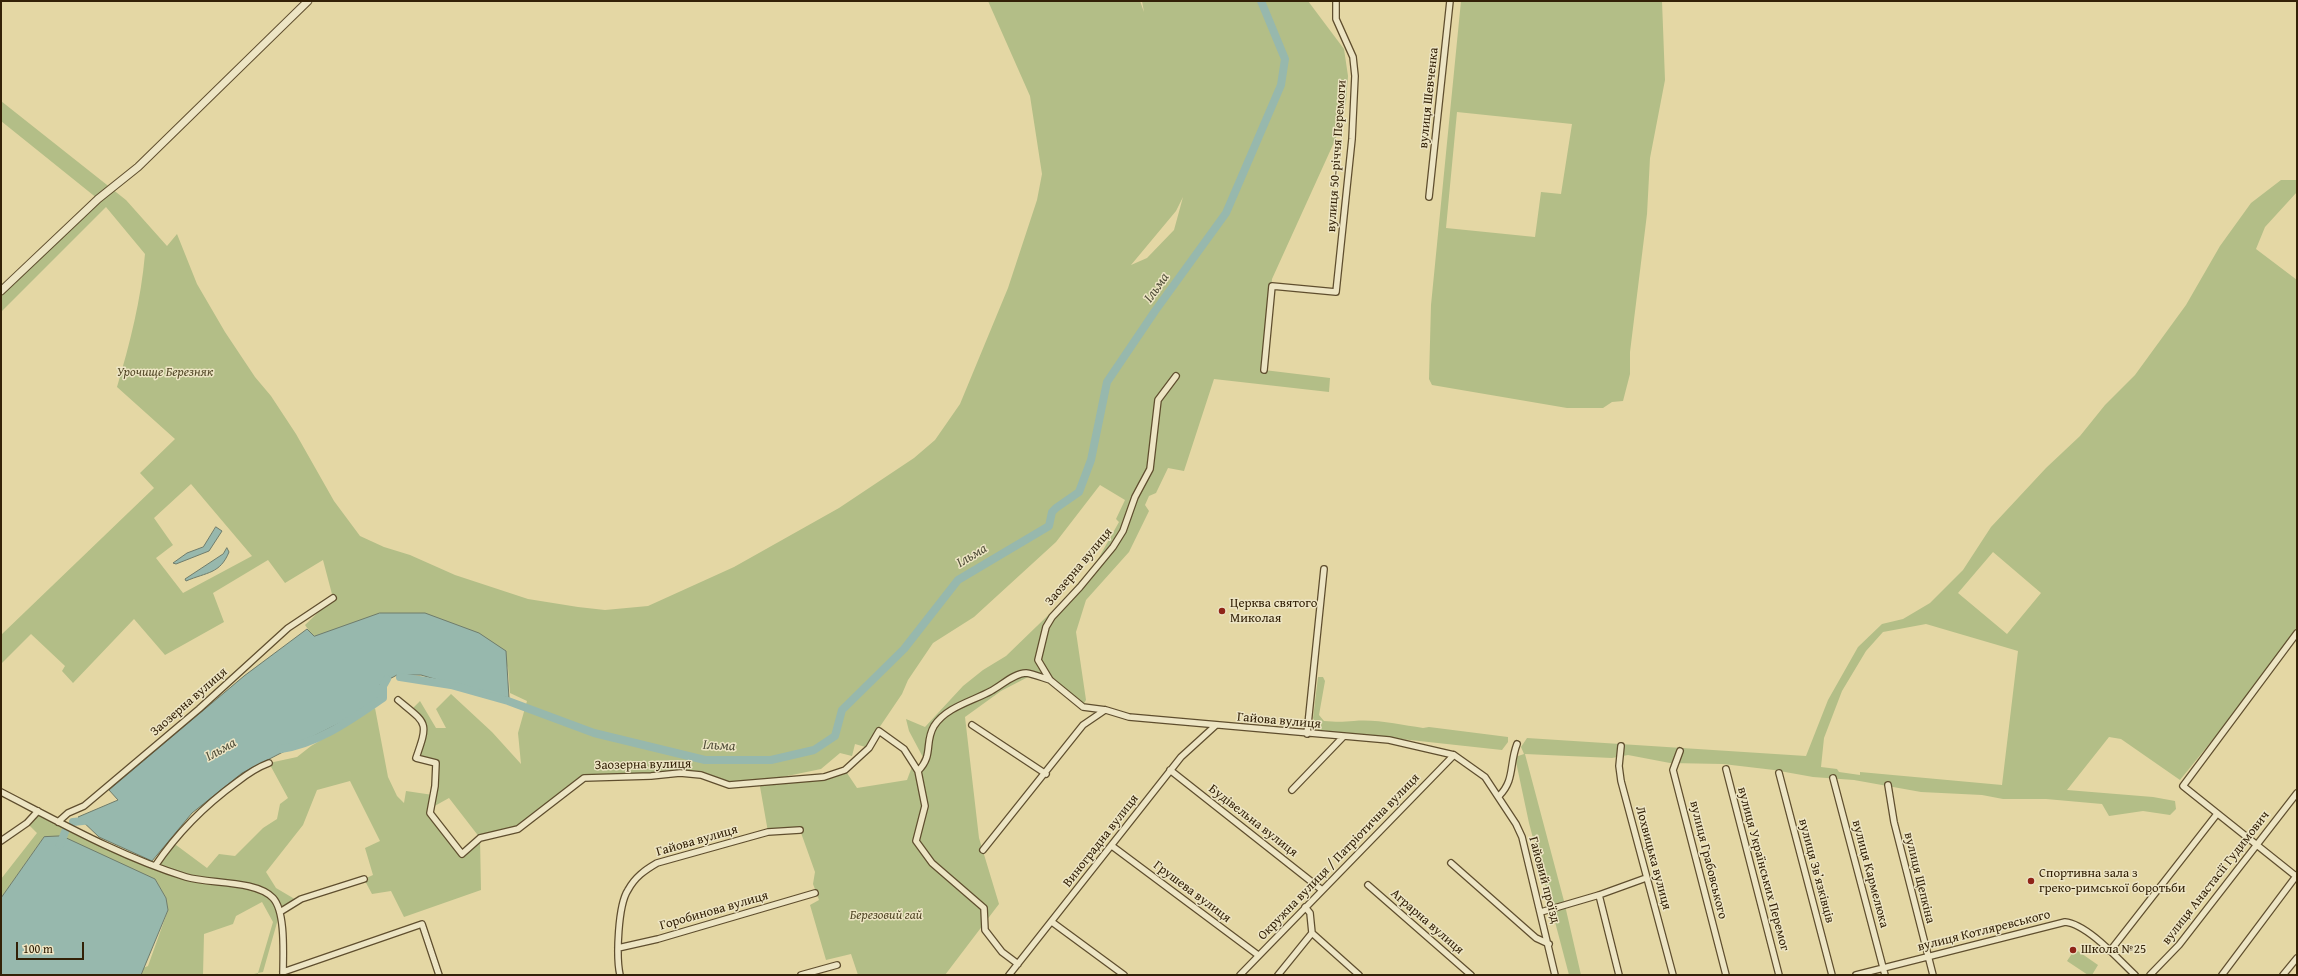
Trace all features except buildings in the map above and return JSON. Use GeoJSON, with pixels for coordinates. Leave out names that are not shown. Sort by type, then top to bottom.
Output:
{"type":"FeatureCollection","features":[{"type":"Feature","properties":{"kind":"street"},"geometry":{"type":"LineString","coordinates":[[1,291],[98,199],[138,167],[308,1]]}},
{"type":"Feature","properties":{"kind":"street","name":"вулиця 50-річчя Перемоги"},"geometry":{"type":"LineString","coordinates":[[1264,370],[1272,286],[1336,292],[1352,139],[1355,76],[1353,57],[1336,19],[1336,1]]}},
{"type":"Feature","properties":{"kind":"street","name":"вулиця Шевченка"},"geometry":{"type":"LineString","coordinates":[[1429,197],[1450,1]]}},
{"type":"Feature","properties":{"kind":"street","name":"Заозерна вулиця"},"geometry":{"type":"LineString","coordinates":[[1050,680],[1038,660],[1038,654],[1046,627],[1052,617],[1114,547],[1123,531],[1134,497],[1150,469],[1158,400],[1176,376]]}},
{"type":"Feature","properties":{"kind":"street"},"geometry":{"type":"LineString","coordinates":[[1307,734],[1324,569]]}},
{"type":"Feature","properties":{"kind":"street","name":"Заозерна вулиця"},"geometry":{"type":"LineString","coordinates":[[58,822],[68,813],[84,806],[103,790],[199,709],[288,628],[333,598]]}},
{"type":"Feature","properties":{"kind":"street"},"geometry":{"type":"LineString","coordinates":[[2222,975],[2297,876],[2183,786],[2297,634]]}},
{"type":"Feature","properties":{"kind":"street"},"geometry":{"type":"LineString","coordinates":[[1018,964],[1002,952],[985,930],[983,919],[984,908],[932,863],[916,841],[925,806],[918,771],[926,763],[928,758],[930,734],[935,725],[946,714],[992,691],[1007,680],[1026,673],[1050,680]]}},
{"type":"Feature","properties":{"kind":"street","name":"Гайова вулиця"},"geometry":{"type":"LineString","coordinates":[[1050,680],[1083,707],[1106,710],[1129,718],[1395,741],[1454,755],[1485,777],[1499,796]]}},
{"type":"Feature","properties":{"kind":"street","name":"Заозерна вулиця"},"geometry":{"type":"LineString","coordinates":[[398,700],[422,721],[425,732],[416,758],[436,763],[435,786],[430,813],[462,854],[480,838],[518,829],[584,778],[651,776],[680,773],[700,775],[729,785],[824,777],[844,770],[869,748],[879,731],[904,748],[918,771]]}},
{"type":"Feature","properties":{"kind":"street"},"geometry":{"type":"LineString","coordinates":[[983,850],[1046,774],[1083,725],[1106,710]]}},
{"type":"Feature","properties":{"kind":"street"},"geometry":{"type":"LineString","coordinates":[[972,725],[1046,774]]}},
{"type":"Feature","properties":{"kind":"street","name":"Виноградна вулиця"},"geometry":{"type":"LineString","coordinates":[[1009,975],[1112,846],[1170,770],[1195,742],[1215,726]]}},
{"type":"Feature","properties":{"kind":"street"},"geometry":{"type":"LineString","coordinates":[[1292,790],[1343,737]]}},
{"type":"Feature","properties":{"kind":"street"},"geometry":{"type":"LineString","coordinates":[[1499,796],[1508,787],[1512,757],[1517,744]]}},
{"type":"Feature","properties":{"kind":"street","name":"Лохвицька вулиця"},"geometry":{"type":"LineString","coordinates":[[1621,746],[1619,766],[1621,781],[1673,975]]}},
{"type":"Feature","properties":{"kind":"street","name":"вулиця Грабовського"},"geometry":{"type":"LineString","coordinates":[[1680,751],[1673,770],[1726,975]]}},
{"type":"Feature","properties":{"kind":"street","name":"Окружна вулиця / Патріотична вулиця"},"geometry":{"type":"LineString","coordinates":[[1240,975],[1454,755]]}},
{"type":"Feature","properties":{"kind":"street"},"geometry":{"type":"LineString","coordinates":[[155,866],[172,842],[196,815],[243,778],[269,763]]}},
{"type":"Feature","properties":{"kind":"street","name":"вулиця Українських Перемог"},"geometry":{"type":"LineString","coordinates":[[1726,769],[1779,975]]}},
{"type":"Feature","properties":{"kind":"street","name":"Будівельна вулиця"},"geometry":{"type":"LineString","coordinates":[[1170,770],[1322,890]]}},
{"type":"Feature","properties":{"kind":"street","name":"вулиця Звʼязківців"},"geometry":{"type":"LineString","coordinates":[[1778,772],[1832,975]]}},
{"type":"Feature","properties":{"kind":"street","name":"вулиця Кармелюка"},"geometry":{"type":"LineString","coordinates":[[1833,778],[1885,975]]}},
{"type":"Feature","properties":{"kind":"street","name":"вулиця Щепкіна"},"geometry":{"type":"LineString","coordinates":[[1888,785],[1894,822],[1933,975]]}},
{"type":"Feature","properties":{"kind":"street"},"geometry":{"type":"LineString","coordinates":[[1,792],[58,822],[155,866],[188,877],[263,890],[274,899],[280,912],[283,973],[422,924],[439,975]]}},
{"type":"Feature","properties":{"kind":"street","name":"вулиця Анастасії Гудимович"},"geometry":{"type":"LineString","coordinates":[[2150,975],[2179,945],[2297,793]]}},
{"type":"Feature","properties":{"kind":"street","name":"Гайовий проїзд"},"geometry":{"type":"LineString","coordinates":[[1499,796],[1522,837],[1549,944],[1555,975]]}},
{"type":"Feature","properties":{"kind":"street"},"geometry":{"type":"LineString","coordinates":[[1,841],[27,823],[38,811]]}},
{"type":"Feature","properties":{"kind":"street"},"geometry":{"type":"LineString","coordinates":[[2110,951],[2217,814]]}},
{"type":"Feature","properties":{"kind":"street","name":"Гайова вулиця"},"geometry":{"type":"LineString","coordinates":[[618,948],[623,906],[627,890],[642,872],[657,862],[768,832],[800,830]]}},
{"type":"Feature","properties":{"kind":"street","name":"Грушева вулиця"},"geometry":{"type":"LineString","coordinates":[[1112,846],[1258,955]]}},
{"type":"Feature","properties":{"kind":"street"},"geometry":{"type":"LineString","coordinates":[[1451,863],[1536,938],[1549,944]]}},
{"type":"Feature","properties":{"kind":"street"},"geometry":{"type":"LineString","coordinates":[[1541,912],[1599,895],[1646,878]]}},
{"type":"Feature","properties":{"kind":"street"},"geometry":{"type":"LineString","coordinates":[[280,912],[301,899],[364,879]]}},
{"type":"Feature","properties":{"kind":"street","name":"Аграрна вулиця"},"geometry":{"type":"LineString","coordinates":[[1368,885],[1471,975]]}},
{"type":"Feature","properties":{"kind":"street","name":"Горобинова вулиця"},"geometry":{"type":"LineString","coordinates":[[618,948],[815,893]]}},
{"type":"Feature","properties":{"kind":"street"},"geometry":{"type":"LineString","coordinates":[[1599,895],[1619,975]]}},
{"type":"Feature","properties":{"kind":"street"},"geometry":{"type":"LineString","coordinates":[[1305,907],[1310,913],[1312,933],[1359,975]]}},
{"type":"Feature","properties":{"kind":"street"},"geometry":{"type":"LineString","coordinates":[[1052,922],[1124,975]]}},
{"type":"Feature","properties":{"kind":"street","name":"вулиця Котляревського"},"geometry":{"type":"LineString","coordinates":[[1856,975],[2064,922],[2075,923],[2110,951],[2135,975]]}},
{"type":"Feature","properties":{"kind":"street"},"geometry":{"type":"LineString","coordinates":[[1278,975],[1312,933]]}},
{"type":"Feature","properties":{"kind":"street"},"geometry":{"type":"LineString","coordinates":[[618,948],[620,975]]}},
{"type":"Feature","properties":{"kind":"street"},"geometry":{"type":"LineString","coordinates":[[2283,975],[2297,958]]}},
{"type":"Feature","properties":{"kind":"street"},"geometry":{"type":"LineString","coordinates":[[801,975],[837,965]]}},
{"type":"Feature","properties":{"kind":"green space"},"geometry":{"type":"Polygon","coordinates":[[[988,1],[1140,1],[1144,12],[1142,1],[1308,1],[1344,49],[1348,76],[1346,102],[1336,138],[1272,279],[1264,370],[1330,378],[1329,392],[1214,379],[1184,471],[1168,468],[1156,493],[1149,496],[1145,505],[1149,511],[1129,552],[1086,600],[1076,632],[1086,700],[1081,709],[1047,682],[1028,677],[1001,691],[965,717],[979,838],[999,904],[945,975],[858,975],[851,954],[826,960],[810,905],[819,900],[813,884],[815,872],[800,830],[768,832],[759,781],[729,785],[680,773],[584,778],[518,829],[480,838],[481,890],[404,917],[391,891],[372,894],[364,879],[373,875],[365,848],[380,841],[350,781],[317,790],[303,825],[266,872],[276,888],[298,901],[280,912],[263,972],[258,973],[273,922],[262,902],[236,916],[233,924],[204,934],[203,975],[141,975],[143,968],[148,966],[168,910],[166,898],[155,879],[44,837],[1,898],[1,879],[37,833],[27,823],[38,811],[155,866],[172,842],[207,868],[219,854],[235,856],[263,828],[277,819],[280,804],[288,798],[269,763],[297,757],[311,746],[375,708],[388,777],[397,796],[404,803],[406,791],[433,795],[436,763],[416,758],[423,737],[424,727],[422,722],[411,710],[420,701],[436,728],[446,728],[436,709],[451,694],[492,732],[521,764],[518,733],[527,701],[510,693],[508,668],[502,655],[460,626],[428,618],[315,639],[305,625],[333,598],[323,560],[285,583],[268,560],[213,593],[224,622],[165,655],[134,619],[73,683],[62,671],[65,666],[31,634],[1,664],[1,635],[154,488],[140,473],[175,439],[117,387],[141,288],[145,254],[106,207],[1,312],[1,294],[98,199],[1,121],[1,101],[126,200],[167,246],[177,234],[197,284],[225,332],[255,377],[271,396],[296,434],[334,501],[360,536],[384,547],[410,555],[455,575],[528,599],[605,610],[648,606],[734,567],[839,508],[914,458],[935,440],[960,404],[1008,288],[1037,200],[1042,174],[1030,96],[988,1]],[[1183,197],[1176,211],[1131,265],[1147,258],[1174,230],[1183,197]],[[191,484],[154,518],[173,545],[156,558],[183,593],[252,556],[191,484]],[[1100,485],[1056,542],[974,617],[933,643],[908,680],[902,694],[879,728],[879,731],[869,748],[855,744],[852,756],[840,753],[821,769],[763,781],[800,780],[845,770],[857,788],[907,780],[913,764],[918,771],[926,763],[909,731],[906,719],[925,727],[963,686],[983,670],[1006,656],[1068,596],[1097,561],[1119,522],[1116,519],[1125,500],[1100,485]],[[449,798],[431,808],[430,813],[462,854],[480,838],[449,798]]]}},
{"type":"Feature","properties":{"kind":"green space"},"geometry":{"type":"Polygon","coordinates":[[[1461,1],[1662,1],[1665,80],[1650,158],[1647,214],[1630,352],[1630,374],[1623,401],[1612,402],[1603,408],[1567,408],[1432,385],[1429,379],[1431,305],[1461,1]],[[1457,112],[1446,228],[1535,237],[1541,192],[1561,194],[1572,124],[1457,112]]]}},
{"type":"Feature","properties":{"kind":"green space"},"geometry":{"type":"Polygon","coordinates":[[[2281,180],[2297,180],[2297,192],[2265,227],[2256,249],[2297,280],[2297,627],[2236,711],[2180,780],[2121,739],[2109,737],[2067,790],[2153,797],[2175,801],[2176,809],[2170,815],[2143,811],[2109,816],[2102,804],[2046,799],[2003,799],[1982,795],[1921,792],[1854,780],[1813,777],[1774,770],[1723,764],[1670,763],[1628,755],[1612,758],[1525,754],[1564,901],[1581,975],[1569,975],[1529,823],[1515,757],[1524,754],[1521,747],[1527,738],[1806,756],[1828,700],[1858,647],[1882,624],[1903,619],[1930,603],[1963,570],[1991,527],[2046,468],[2080,436],[2105,405],[2135,375],[2186,305],[2220,246],[2251,203],[2281,180]],[[1993,552],[1958,593],[2007,634],[2041,593],[1993,552]],[[1926,624],[1883,632],[1866,651],[1842,691],[1824,738],[1821,767],[1837,769],[1839,772],[1860,775],[1860,772],[2002,785],[2018,651],[1926,624]]]}},
{"type":"Feature","properties":{"kind":"green space"},"geometry":{"type":"Polygon","coordinates":[[[1318,677],[1323,677],[1325,681],[1319,715],[1324,721],[1371,721],[1423,728],[1429,727],[1508,737],[1508,742],[1502,750],[1318,730],[1313,718],[1318,677]]]}},
{"type":"Feature","properties":{"kind":"green space"},"geometry":{"type":"Polygon","coordinates":[[[2075,949],[2098,965],[2092,975],[2088,975],[2067,961],[2075,949]]]}},
{"type":"Feature","properties":{"kind":"water"},"geometry":{"type":"Polygon","coordinates":[[[216,527],[222,531],[209,551],[176,564],[173,563],[187,553],[203,547],[216,527]]]}},
{"type":"Feature","properties":{"kind":"water"},"geometry":{"type":"Polygon","coordinates":[[[227,548],[229,552],[221,565],[206,574],[186,581],[185,579],[223,554],[227,548]]]}},
{"type":"Feature","properties":{"kind":"water"},"geometry":{"type":"Polygon","coordinates":[[[380,613],[425,613],[479,633],[506,651],[509,698],[472,690],[421,675],[397,675],[380,684],[384,693],[361,712],[242,773],[192,813],[152,861],[99,837],[78,817],[118,800],[109,790],[244,676],[307,629],[314,636],[380,613]]]}},
{"type":"Feature","properties":{"kind":"water"},"geometry":{"type":"Polygon","coordinates":[[[62,836],[155,879],[166,898],[168,910],[141,975],[1,975],[1,898],[44,837],[62,836]]]}},
{"type":"Feature","properties":{"kind":"waterway","name":"Ільма"},"geometry":{"type":"LineString","coordinates":[[400,677],[451,685],[508,701],[594,733],[705,760],[771,760],[814,750],[835,736],[842,710],[904,649],[958,580],[1049,526],[1052,512],[1079,492],[1091,460],[1107,382],[1155,311],[1226,213],[1281,85],[1285,59],[1261,1]]}},
{"type":"Feature","properties":{"kind":"waterway","name":"Ільма"},"geometry":{"type":"LineString","coordinates":[[281,749],[308,742],[334,730],[359,714],[383,698],[383,686],[387,679]]}},
{"type":"Feature","properties":{"kind":"waterway","name":"Ільма"},"geometry":{"type":"LineString","coordinates":[[73,822],[92,820]]}},
{"type":"Feature","properties":{"kind":"waterway","name":"Ільма"},"geometry":{"type":"LineString","coordinates":[[60,845],[65,832]]}},
{"type":"Feature","properties":{"kind":"place","name":"Церква святого Миколая"},"geometry":{"type":"Point","coordinates":[1222,611]}},
{"type":"Feature","properties":{"kind":"place","name":"Спортивна зала з греко-римської боротьби"},"geometry":{"type":"Point","coordinates":[2031,881]}},
{"type":"Feature","properties":{"kind":"place","name":"Школа №25"},"geometry":{"type":"Point","coordinates":[2073,950]}},
{"type":"Feature","properties":{"kind":"park label","name":"Урочище Березняк"},"geometry":{"type":"Point","coordinates":[165,373]}},
{"type":"Feature","properties":{"kind":"park label","name":"Березовий гай"},"geometry":{"type":"Point","coordinates":[886,916]}}]}
